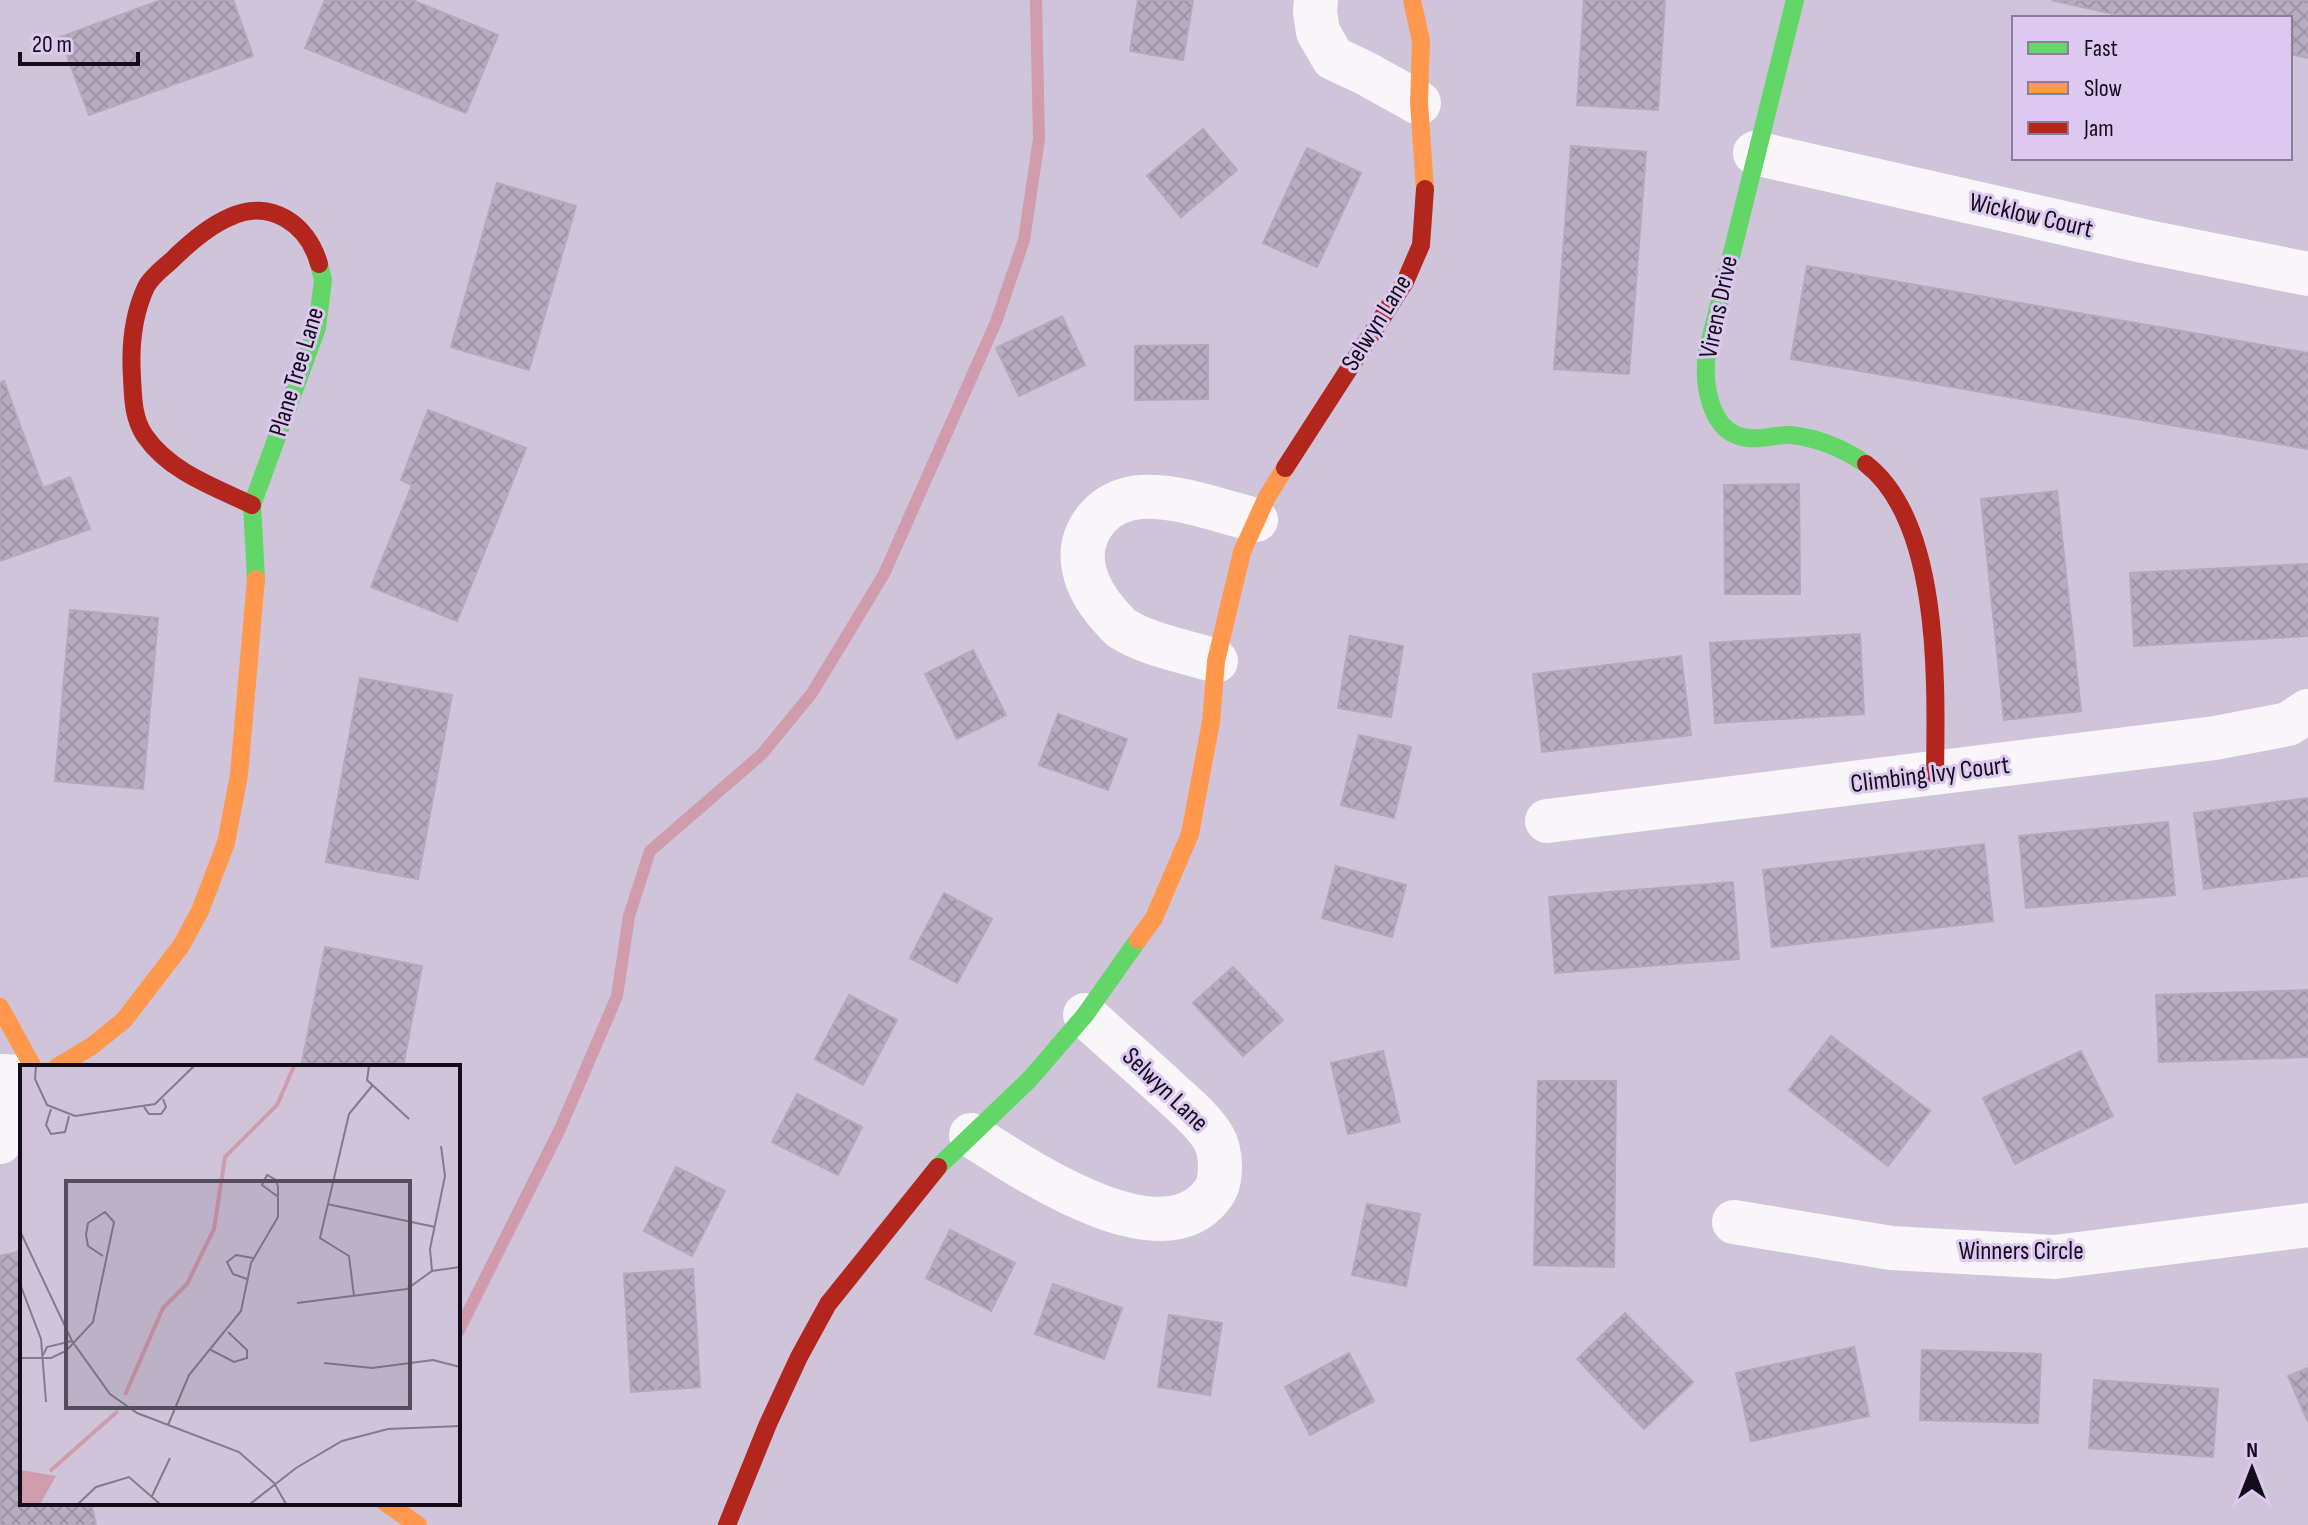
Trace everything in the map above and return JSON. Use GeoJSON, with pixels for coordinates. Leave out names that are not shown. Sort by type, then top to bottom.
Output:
{"type":"FeatureCollection","features":[{"type":"Feature","properties":{"kind":"street"},"geometry":{"type":"LineString","coordinates":[[1316,0],[1318,32],[1333,58],[1419,103]]}},
{"type":"Feature","properties":{"kind":"street","name":"Selwyn Lane"},"geometry":{"type":"LineString","coordinates":[[727,1525],[768,1424],[828,1304],[928,1177],[1030,1079],[1085,1015],[1154,918],[1190,834],[1211,722],[1216,661],[1242,552],[1267,497],[1405,282],[1421,245],[1425,191],[1419,103],[1421,41],[1412,0]]}},
{"type":"Feature","properties":{"kind":"street","name":"Virens Drive"},"geometry":{"type":"LineString","coordinates":[[1795,0],[1707,353],[1704,382],[1712,406],[1724,426],[1745,438],[1789,435],[1821,442],[1854,457],[1882,478],[1902,506],[1913,535],[1932,640],[1936,686],[1935,775]]}},
{"type":"Feature","properties":{"kind":"street","name":"Wicklow Court"},"geometry":{"type":"LineString","coordinates":[[1755,153],[2143,241],[2308,274]]}},
{"type":"Feature","properties":{"kind":"street","name":"Plane Tree Lane"},"geometry":{"type":"LineString","coordinates":[[60,1065],[92,1046],[124,1020],[156,980],[181,946],[200,911],[226,843],[239,775],[256,587],[252,505],[317,328],[323,280],[316,254],[305,233],[285,216],[263,210],[231,216],[185,247],[147,284],[134,324],[131,362],[133,408],[145,436],[177,469],[252,505]]}},
{"type":"Feature","properties":{"kind":"street"},"geometry":{"type":"LineString","coordinates":[[1216,661],[1122,628],[1102,607],[1086,582],[1082,564],[1083,543],[1092,524],[1108,506],[1139,497],[1171,498],[1256,520]]}},
{"type":"Feature","properties":{"kind":"street","name":"Climbing Ivy Court"},"geometry":{"type":"LineString","coordinates":[[1547,821],[2215,738],[2288,724],[2308,711]]}},
{"type":"Feature","properties":{"kind":"street"},"geometry":{"type":"LineString","coordinates":[[0,1007],[32,1065]]}},
{"type":"Feature","properties":{"kind":"street","name":"Selwyn Lane"},"geometry":{"type":"LineString","coordinates":[[971,1135],[1027,1171],[1105,1209],[1129,1215],[1156,1218],[1183,1216],[1200,1208],[1215,1193],[1221,1165],[1215,1138],[1085,1015]]}},
{"type":"Feature","properties":{"kind":"street"},"geometry":{"type":"LineString","coordinates":[[0,1076],[20,1077]]}},
{"type":"Feature","properties":{"kind":"street"},"geometry":{"type":"LineString","coordinates":[[0,1142],[20,1107]]}},
{"type":"Feature","properties":{"kind":"street","name":"Winners Circle"},"geometry":{"type":"LineString","coordinates":[[1734,1222],[1891,1248],[2055,1257],[2308,1225]]}},
{"type":"Feature","properties":{"kind":"street"},"geometry":{"type":"LineString","coordinates":[[389,1505],[418,1525]]}},
{"type":"Feature","properties":{"kind":"building"},"geometry":{"type":"Polygon","coordinates":[[[161,0],[233,0],[253,56],[89,115],[60,37],[161,0]]]}},
{"type":"Feature","properties":{"kind":"building"},"geometry":{"type":"Polygon","coordinates":[[[325,0],[412,0],[498,35],[466,113],[305,48],[325,0]]]}},
{"type":"Feature","properties":{"kind":"building"},"geometry":{"type":"Polygon","coordinates":[[[1138,0],[1193,0],[1183,60],[1130,51],[1138,0]]]}},
{"type":"Feature","properties":{"kind":"building"},"geometry":{"type":"Polygon","coordinates":[[[1584,0],[1665,0],[1658,110],[1577,105],[1584,0]]]}},
{"type":"Feature","properties":{"kind":"building"},"geometry":{"type":"Polygon","coordinates":[[[2051,0],[2308,0],[2308,58],[2292,54],[2292,16],[2122,16],[2051,0]]]}},
{"type":"Feature","properties":{"kind":"building"},"geometry":{"type":"Polygon","coordinates":[[[1203,129],[1237,170],[1181,217],[1147,176],[1203,129]]]}},
{"type":"Feature","properties":{"kind":"building"},"geometry":{"type":"Polygon","coordinates":[[[1571,146],[1646,152],[1629,374],[1554,369],[1571,146]]]}},
{"type":"Feature","properties":{"kind":"building"},"geometry":{"type":"Polygon","coordinates":[[[1307,148],[1361,173],[1317,267],[1263,243],[1307,148]]]}},
{"type":"Feature","properties":{"kind":"building"},"geometry":{"type":"Polygon","coordinates":[[[497,183],[576,206],[529,370],[451,347],[497,183]]]}},
{"type":"Feature","properties":{"kind":"building"},"geometry":{"type":"Polygon","coordinates":[[[1807,266],[2308,353],[2308,449],[1791,359],[1807,266]]]}},
{"type":"Feature","properties":{"kind":"building"},"geometry":{"type":"Polygon","coordinates":[[[1062,316],[1085,365],[1019,396],[996,348],[1062,316]]]}},
{"type":"Feature","properties":{"kind":"building"},"geometry":{"type":"Polygon","coordinates":[[[1208,345],[1208,399],[1135,400],[1135,346],[1208,345]]]}},
{"type":"Feature","properties":{"kind":"building"},"geometry":{"type":"Polygon","coordinates":[[[4,381],[43,488],[70,477],[90,529],[0,561],[0,383],[4,381]]]}},
{"type":"Feature","properties":{"kind":"building"},"geometry":{"type":"Polygon","coordinates":[[[428,410],[526,448],[457,621],[371,587],[412,485],[401,480],[428,410]]]}},
{"type":"Feature","properties":{"kind":"building"},"geometry":{"type":"Polygon","coordinates":[[[1799,484],[1800,594],[1725,594],[1724,485],[1799,484]]]}},
{"type":"Feature","properties":{"kind":"building"},"geometry":{"type":"Polygon","coordinates":[[[2057,491],[2081,711],[2004,720],[1981,499],[2057,491]]]}},
{"type":"Feature","properties":{"kind":"building"},"geometry":{"type":"Polygon","coordinates":[[[2308,564],[2308,636],[2134,646],[2130,573],[2308,564]]]}},
{"type":"Feature","properties":{"kind":"building"},"geometry":{"type":"Polygon","coordinates":[[[70,610],[158,618],[143,789],[55,781],[70,610]]]}},
{"type":"Feature","properties":{"kind":"building"},"geometry":{"type":"Polygon","coordinates":[[[1860,634],[1864,714],[1715,723],[1710,643],[1860,634]]]}},
{"type":"Feature","properties":{"kind":"building"},"geometry":{"type":"Polygon","coordinates":[[[1350,636],[1403,646],[1391,717],[1338,708],[1350,636]]]}},
{"type":"Feature","properties":{"kind":"building"},"geometry":{"type":"Polygon","coordinates":[[[973,650],[1006,715],[957,739],[925,674],[973,650]]]}},
{"type":"Feature","properties":{"kind":"building"},"geometry":{"type":"Polygon","coordinates":[[[1681,656],[1691,735],[1542,752],[1533,674],[1681,656]]]}},
{"type":"Feature","properties":{"kind":"building"},"geometry":{"type":"Polygon","coordinates":[[[360,678],[452,695],[418,879],[326,862],[360,678]]]}},
{"type":"Feature","properties":{"kind":"building"},"geometry":{"type":"Polygon","coordinates":[[[1058,714],[1127,739],[1108,790],[1039,765],[1058,714]]]}},
{"type":"Feature","properties":{"kind":"building"},"geometry":{"type":"Polygon","coordinates":[[[1359,735],[1411,747],[1394,818],[1341,805],[1359,735]]]}},
{"type":"Feature","properties":{"kind":"building"},"geometry":{"type":"Polygon","coordinates":[[[2308,798],[2308,876],[2204,889],[2194,813],[2308,798]]]}},
{"type":"Feature","properties":{"kind":"building"},"geometry":{"type":"Polygon","coordinates":[[[2168,822],[2175,895],[2026,908],[2019,836],[2168,822]]]}},
{"type":"Feature","properties":{"kind":"building"},"geometry":{"type":"Polygon","coordinates":[[[1984,844],[1993,921],[1772,947],[1763,870],[1984,844]]]}},
{"type":"Feature","properties":{"kind":"building"},"geometry":{"type":"Polygon","coordinates":[[[1336,866],[1406,885],[1392,937],[1322,918],[1336,866]]]}},
{"type":"Feature","properties":{"kind":"building"},"geometry":{"type":"Polygon","coordinates":[[[1733,882],[1739,959],[1555,973],[1549,897],[1733,882]]]}},
{"type":"Feature","properties":{"kind":"building"},"geometry":{"type":"Polygon","coordinates":[[[944,893],[992,919],[957,983],[910,958],[944,893]]]}},
{"type":"Feature","properties":{"kind":"building"},"geometry":{"type":"Polygon","coordinates":[[[325,947],[422,966],[403,1065],[301,1065],[325,947]]]}},
{"type":"Feature","properties":{"kind":"building"},"geometry":{"type":"Polygon","coordinates":[[[1233,967],[1283,1020],[1243,1056],[1193,1003],[1233,967]]]}},
{"type":"Feature","properties":{"kind":"building"},"geometry":{"type":"Polygon","coordinates":[[[2308,990],[2308,1057],[2159,1062],[2156,995],[2308,990]]]}},
{"type":"Feature","properties":{"kind":"building"},"geometry":{"type":"Polygon","coordinates":[[[849,995],[897,1020],[863,1085],[815,1059],[849,995]]]}},
{"type":"Feature","properties":{"kind":"building"},"geometry":{"type":"Polygon","coordinates":[[[1831,1036],[1930,1111],[1888,1166],[1789,1090],[1831,1036]]]}},
{"type":"Feature","properties":{"kind":"building"},"geometry":{"type":"Polygon","coordinates":[[[1383,1051],[1400,1122],[1348,1134],[1331,1063],[1383,1051]]]}},
{"type":"Feature","properties":{"kind":"building"},"geometry":{"type":"Polygon","coordinates":[[[2081,1051],[2113,1116],[2015,1164],[1983,1098],[2081,1051]]]}},
{"type":"Feature","properties":{"kind":"building"},"geometry":{"type":"Polygon","coordinates":[[[1538,1081],[1616,1081],[1614,1267],[1534,1265],[1538,1081]]]}},
{"type":"Feature","properties":{"kind":"building"},"geometry":{"type":"Polygon","coordinates":[[[797,1094],[862,1127],[838,1175],[772,1142],[797,1094]]]}},
{"type":"Feature","properties":{"kind":"building"},"geometry":{"type":"Polygon","coordinates":[[[676,1167],[725,1191],[692,1256],[644,1231],[676,1167]]]}},
{"type":"Feature","properties":{"kind":"building"},"geometry":{"type":"Polygon","coordinates":[[[1367,1204],[1420,1214],[1406,1286],[1352,1275],[1367,1204]]]}},
{"type":"Feature","properties":{"kind":"building"},"geometry":{"type":"Polygon","coordinates":[[[950,1230],[1015,1263],[991,1311],[926,1278],[950,1230]]]}},
{"type":"Feature","properties":{"kind":"building"},"geometry":{"type":"Polygon","coordinates":[[[20,1251],[20,1505],[91,1505],[96,1525],[0,1525],[0,1256],[20,1251]]]}},
{"type":"Feature","properties":{"kind":"building"},"geometry":{"type":"Polygon","coordinates":[[[693,1269],[700,1387],[631,1392],[624,1274],[693,1269]]]}},
{"type":"Feature","properties":{"kind":"building"},"geometry":{"type":"Polygon","coordinates":[[[1053,1284],[1122,1308],[1104,1359],[1035,1334],[1053,1284]]]}},
{"type":"Feature","properties":{"kind":"building"},"geometry":{"type":"Polygon","coordinates":[[[1625,1313],[1693,1382],[1644,1429],[1577,1359],[1625,1313]]]}},
{"type":"Feature","properties":{"kind":"building"},"geometry":{"type":"Polygon","coordinates":[[[1169,1315],[1222,1323],[1210,1395],[1158,1387],[1169,1315]]]}},
{"type":"Feature","properties":{"kind":"building"},"geometry":{"type":"Polygon","coordinates":[[[1854,1347],[1869,1416],[1751,1441],[1736,1373],[1854,1347]]]}},
{"type":"Feature","properties":{"kind":"building"},"geometry":{"type":"Polygon","coordinates":[[[1922,1350],[2041,1354],[2038,1423],[1920,1420],[1922,1350]]]}},
{"type":"Feature","properties":{"kind":"building"},"geometry":{"type":"Polygon","coordinates":[[[1349,1353],[1374,1401],[1310,1435],[1285,1387],[1349,1353]]]}},
{"type":"Feature","properties":{"kind":"building"},"geometry":{"type":"Polygon","coordinates":[[[2308,1368],[2308,1422],[2288,1376],[2308,1368]]]}},
{"type":"Feature","properties":{"kind":"building"},"geometry":{"type":"Polygon","coordinates":[[[2094,1380],[2218,1389],[2213,1457],[2089,1448],[2094,1380]]]}},
{"type":"Feature","properties":{"kind":"waterway"},"geometry":{"type":"LineString","coordinates":[[460,1328],[560,1129],[617,996],[629,916],[650,851],[762,754],[812,693],[884,574],[996,322],[1024,240],[1039,139],[1036,0]]}},
{"type":"Feature","properties":{"kind":"traffic: fast"},"geometry":{"type":"LineString","coordinates":[[1795,0],[1707,353],[1708,392],[1717,417],[1735,434],[1748,438],[1801,436],[1840,449],[1866,464]]}},
{"type":"Feature","properties":{"kind":"traffic: fast"},"geometry":{"type":"LineString","coordinates":[[256,579],[252,505],[317,328],[323,280],[319,264]]}},
{"type":"Feature","properties":{"kind":"traffic: fast"},"geometry":{"type":"LineString","coordinates":[[938,1167],[1030,1079],[1085,1015],[1138,940]]}},
{"type":"Feature","properties":{"kind":"traffic: slow"},"geometry":{"type":"LineString","coordinates":[[1412,0],[1421,41],[1419,103],[1425,189]]}},
{"type":"Feature","properties":{"kind":"traffic: slow"},"geometry":{"type":"LineString","coordinates":[[1138,940],[1154,918],[1190,834],[1211,722],[1216,661],[1242,552],[1267,497],[1285,468]]}},
{"type":"Feature","properties":{"kind":"traffic: slow"},"geometry":{"type":"LineString","coordinates":[[60,1065],[92,1046],[124,1020],[181,946],[200,911],[226,843],[239,775],[256,579]]}},
{"type":"Feature","properties":{"kind":"traffic: slow"},"geometry":{"type":"LineString","coordinates":[[0,1007],[32,1065]]}},
{"type":"Feature","properties":{"kind":"traffic: slow"},"geometry":{"type":"LineString","coordinates":[[389,1505],[418,1525]]}},
{"type":"Feature","properties":{"kind":"traffic: jam"},"geometry":{"type":"LineString","coordinates":[[1285,468],[1405,282],[1421,245],[1425,189]]}},
{"type":"Feature","properties":{"kind":"traffic: jam"},"geometry":{"type":"LineString","coordinates":[[252,505],[180,469],[155,449],[145,436],[136,415],[131,366],[138,309],[151,280],[184,249],[214,225],[245,212],[273,213],[285,218],[306,237],[319,264]]}},
{"type":"Feature","properties":{"kind":"traffic: jam"},"geometry":{"type":"LineString","coordinates":[[1866,464],[1891,491],[1909,525],[1921,565],[1934,653],[1935,775]]}},
{"type":"Feature","properties":{"kind":"traffic: jam"},"geometry":{"type":"LineString","coordinates":[[727,1525],[768,1424],[828,1304],[938,1167]]}}]}
